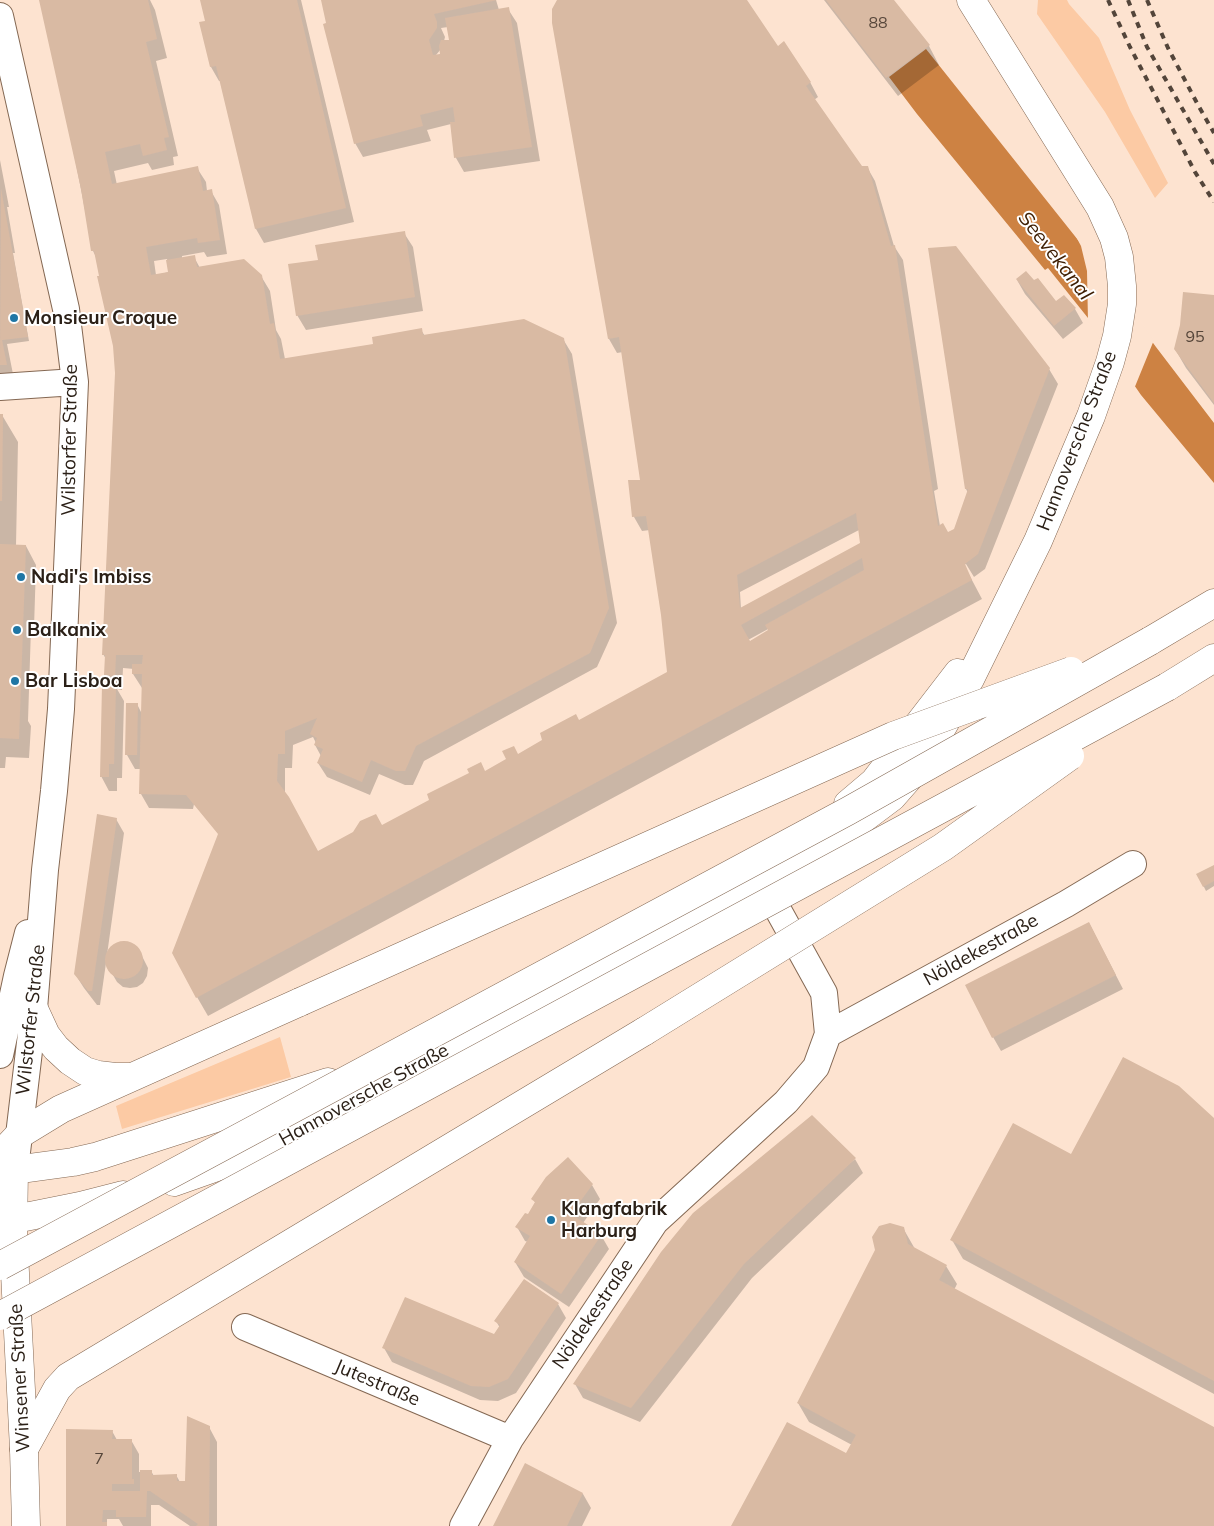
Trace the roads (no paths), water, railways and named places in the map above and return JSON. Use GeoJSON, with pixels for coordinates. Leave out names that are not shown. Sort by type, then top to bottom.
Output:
{"type":"FeatureCollection","features":[{"type":"Feature","properties":{"kind":"main road","name":"Hannoversche Straße"},"geometry":{"type":"LineString","coordinates":[[6,1221],[80,1206],[172,1183],[262,1151],[346,1110],[467,1038],[761,880],[856,824],[892,798],[922,764],[970,679],[1038,542],[1091,416],[1110,362],[1117,336],[1122,304],[1122,286],[1114,238],[1100,207],[971,0]]}},
{"type":"Feature","properties":{"kind":"main road"},"geometry":{"type":"LineString","coordinates":[[0,1266],[848,812],[1214,603]]}},
{"type":"Feature","properties":{"kind":"main road"},"geometry":{"type":"LineString","coordinates":[[5,1166],[20,1134],[61,1110],[893,736],[1150,641]]}},
{"type":"Feature","properties":{"kind":"main road"},"geometry":{"type":"LineString","coordinates":[[0,1316],[1167,687],[1214,658]]}},
{"type":"Feature","properties":{"kind":"main road"},"geometry":{"type":"LineString","coordinates":[[24,1449],[53,1394],[68,1377],[530,1101],[943,847],[1167,687]]}},
{"type":"Feature","properties":{"kind":"main road"},"geometry":{"type":"LineString","coordinates":[[34,1009],[46,1035],[70,1061],[86,1071],[98,1075],[115,1077],[136,1076]]}},
{"type":"Feature","properties":{"kind":"main road","name":"Hannoversche Straße"},"geometry":{"type":"LineString","coordinates":[[5,1166],[73,1162],[95,1156],[467,1038]]}},
{"type":"Feature","properties":{"kind":"main road","name":"Winsener Straße"},"geometry":{"type":"LineString","coordinates":[[5,1166],[6,1221],[24,1449],[26,1526]]}},
{"type":"Feature","properties":{"kind":"street","name":"Wilstorfer Straße"},"geometry":{"type":"LineString","coordinates":[[0,16],[66,309],[75,382],[61,709],[45,870],[34,1009],[20,1134]]}},
{"type":"Feature","properties":{"kind":"street"},"geometry":{"type":"LineString","coordinates":[[0,387],[75,382]]}},
{"type":"Feature","properties":{"kind":"street","name":"Nöldekestraße"},"geometry":{"type":"LineString","coordinates":[[828,1034],[1066,904],[1133,864]]}},
{"type":"Feature","properties":{"kind":"street","name":"Wilstorfer Straße"},"geometry":{"type":"LineString","coordinates":[[0,1055],[17,976],[45,870]]}},
{"type":"Feature","properties":{"kind":"street","name":"Nöldekestraße"},"geometry":{"type":"LineString","coordinates":[[463,1526],[510,1439],[655,1222],[786,1102],[816,1068],[828,1034],[824,993],[761,880]]}},
{"type":"Feature","properties":{"kind":"street","name":"Jutestraße"},"geometry":{"type":"LineString","coordinates":[[245,1327],[510,1439]]}},
{"type":"Feature","properties":{"kind":"water","name":"Seevekanal"},"geometry":{"type":"Polygon","coordinates":[[[926,49],[1078,240],[1214,423],[1214,483],[1141,395],[1088,318],[1048,268],[1045,270],[889,77],[926,49]]]}},
{"type":"Feature","properties":{"kind":"railway"},"geometry":{"type":"LineString","coordinates":[[1108,0],[1130,47],[1195,172],[1214,202]]}},
{"type":"Feature","properties":{"kind":"railway"},"geometry":{"type":"LineString","coordinates":[[1128,0],[1147,47],[1214,164]]}},
{"type":"Feature","properties":{"kind":"railway"},"geometry":{"type":"LineString","coordinates":[[1147,0],[1168,48],[1214,133]]}},
{"type":"Feature","properties":{"kind":"place","name":"Monsieur Croque"},"geometry":{"type":"Point","coordinates":[14,318]}},
{"type":"Feature","properties":{"kind":"place","name":"Nadi's Imbiss"},"geometry":{"type":"Point","coordinates":[21,577]}},
{"type":"Feature","properties":{"kind":"place","name":"Balkanix"},"geometry":{"type":"Point","coordinates":[17,630]}},
{"type":"Feature","properties":{"kind":"place","name":"Bar Lisboa"},"geometry":{"type":"Point","coordinates":[15,681]}},
{"type":"Feature","properties":{"kind":"place","name":"Klangfabrik Harburg"},"geometry":{"type":"Point","coordinates":[551,1220]}}]}
